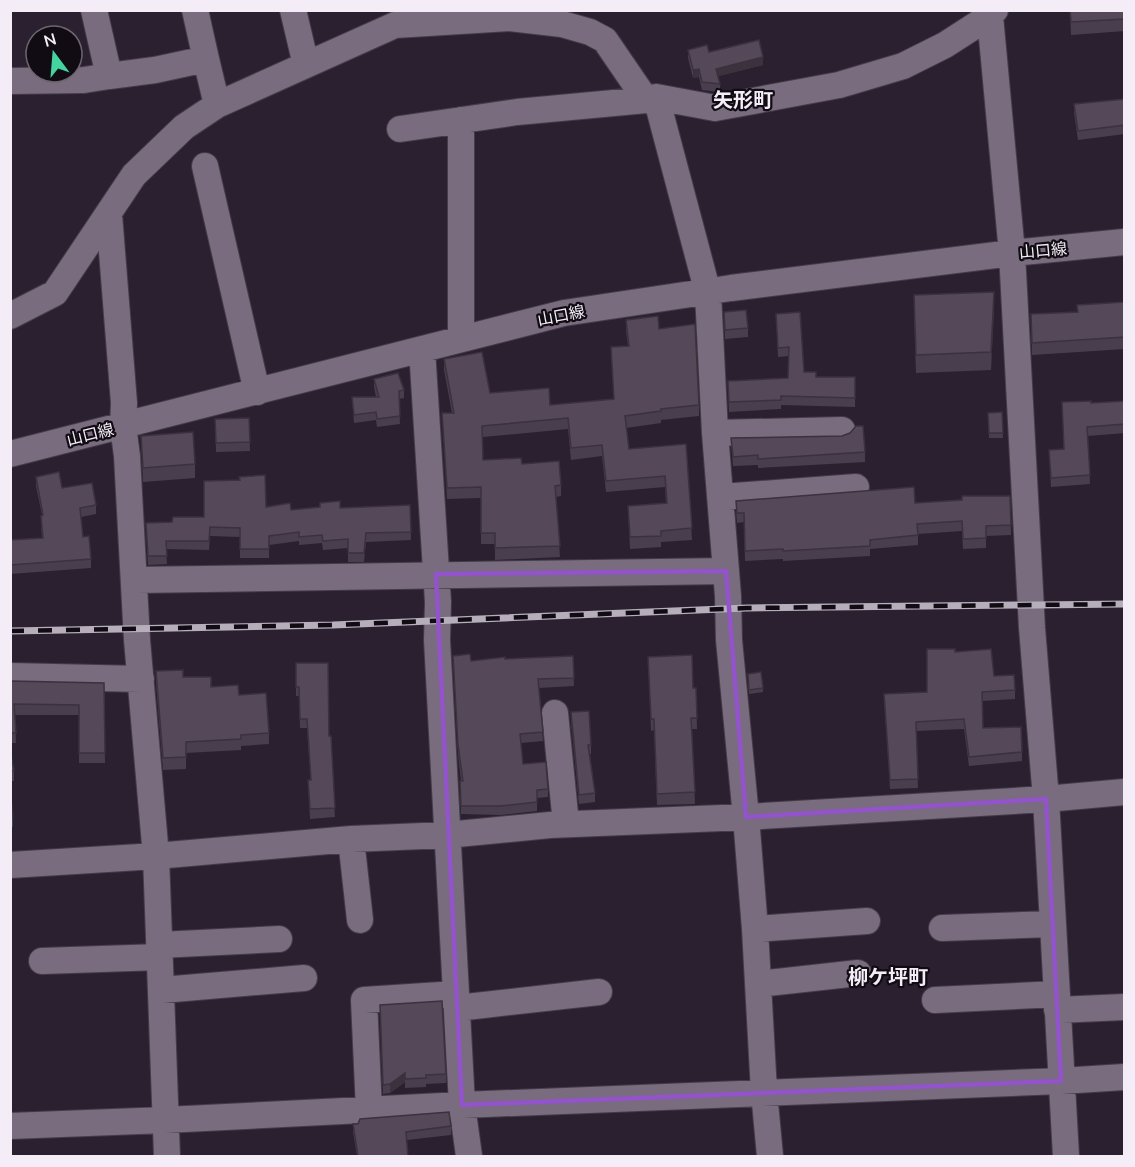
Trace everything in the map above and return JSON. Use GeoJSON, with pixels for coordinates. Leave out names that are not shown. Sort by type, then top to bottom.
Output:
{"type":"FeatureCollection","features":[{"type":"Feature","properties":{"kind":"street"},"geometry":{"type":"LineString","coordinates":[[94,10],[109,75]]}},
{"type":"Feature","properties":{"kind":"street"},"geometry":{"type":"LineString","coordinates":[[195,10],[217,105]]}},
{"type":"Feature","properties":{"kind":"street"},"geometry":{"type":"LineString","coordinates":[[293,10],[306,65]]}},
{"type":"Feature","properties":{"kind":"street"},"geometry":{"type":"LineString","coordinates":[[400,129],[518,112],[651,98],[715,108],[839,85],[903,66],[945,45],[993,13],[1012,253],[1032,628],[1046,799],[1066,1156]]}},
{"type":"Feature","properties":{"kind":"street"},"geometry":{"type":"LineString","coordinates":[[10,316],[55,293],[109,214],[120,193],[134,175],[184,126],[217,105],[404,17],[510,18],[562,24],[590,32],[605,40],[651,98],[708,293],[729,640],[755,929],[770,1156]]}},
{"type":"Feature","properties":{"kind":"street"},"geometry":{"type":"LineString","coordinates":[[10,81],[84,80],[155,70],[206,59]]}},
{"type":"Feature","properties":{"kind":"street"},"geometry":{"type":"LineString","coordinates":[[461,120],[461,339]]}},
{"type":"Feature","properties":{"kind":"street"},"geometry":{"type":"LineString","coordinates":[[204,166],[257,392]]}},
{"type":"Feature","properties":{"kind":"street"},"geometry":{"type":"LineString","coordinates":[[109,214],[124,403],[123,426],[127,456],[141,679],[156,856],[167,1156]]}},
{"type":"Feature","properties":{"kind":"street","name":"山口線"},"geometry":{"type":"LineString","coordinates":[[10,454],[564,313],[730,288],[1012,253],[1125,242]]}},
{"type":"Feature","properties":{"kind":"street"},"geometry":{"type":"LineString","coordinates":[[422,349],[438,602],[437,640],[462,1105],[469,1156]]}},
{"type":"Feature","properties":{"kind":"street"},"geometry":{"type":"LineString","coordinates":[[715,433],[829,426]]}},
{"type":"Feature","properties":{"kind":"street"},"geometry":{"type":"LineString","coordinates":[[721,497],[844,483]]}},
{"type":"Feature","properties":{"kind":"street"},"geometry":{"type":"LineString","coordinates":[[135,580],[726,571]]}},
{"type":"Feature","properties":{"kind":"street"},"geometry":{"type":"LineString","coordinates":[[10,676],[141,679]]}},
{"type":"Feature","properties":{"kind":"street"},"geometry":{"type":"LineString","coordinates":[[558,713],[566,824]]}},
{"type":"Feature","properties":{"kind":"street"},"geometry":{"type":"LineString","coordinates":[[10,865],[156,856],[351,839],[447,835],[566,824],[746,817],[1125,792]]}},
{"type":"Feature","properties":{"kind":"street"},"geometry":{"type":"LineString","coordinates":[[351,839],[360,920]]}},
{"type":"Feature","properties":{"kind":"street"},"geometry":{"type":"LineString","coordinates":[[755,929],[867,921]]}},
{"type":"Feature","properties":{"kind":"street"},"geometry":{"type":"LineString","coordinates":[[942,928],[1052,924]]}},
{"type":"Feature","properties":{"kind":"street"},"geometry":{"type":"LineString","coordinates":[[42,961],[279,939]]}},
{"type":"Feature","properties":{"kind":"street"},"geometry":{"type":"LineString","coordinates":[[758,984],[858,973]]}},
{"type":"Feature","properties":{"kind":"street"},"geometry":{"type":"LineString","coordinates":[[162,990],[304,978]]}},
{"type":"Feature","properties":{"kind":"street"},"geometry":{"type":"LineString","coordinates":[[369,1110],[364,1000],[457,1001],[599,992]]}},
{"type":"Feature","properties":{"kind":"street"},"geometry":{"type":"LineString","coordinates":[[934,1000],[1057,1002],[1125,1007]]}},
{"type":"Feature","properties":{"kind":"street"},"geometry":{"type":"LineString","coordinates":[[10,1126],[1125,1077]]}},
{"type":"Feature","properties":{"kind":"highlighted area"},"geometry":{"type":"Polygon","coordinates":[[[726,571],[746,817],[1046,799],[1061,1081],[462,1105],[436,574],[726,571]]]}},
{"type":"Feature","properties":{"kind":"building"},"geometry":{"type":"Polygon","coordinates":[[[1070,10],[1125,10],[1125,19],[1071,22],[1070,10]]]}},
{"type":"Feature","properties":{"kind":"building"},"geometry":{"type":"Polygon","coordinates":[[[759,40],[763,57],[716,69],[720,84],[702,82],[699,69],[693,70],[688,50],[707,45],[709,52],[759,40]]]}},
{"type":"Feature","properties":{"kind":"building"},"geometry":{"type":"Polygon","coordinates":[[[1125,99],[1125,125],[1078,131],[1074,104],[1125,99]]]}},
{"type":"Feature","properties":{"kind":"building"},"geometry":{"type":"Polygon","coordinates":[[[994,292],[991,352],[916,355],[914,295],[994,292]]]}},
{"type":"Feature","properties":{"kind":"building"},"geometry":{"type":"Polygon","coordinates":[[[1125,302],[1125,337],[1032,343],[1031,314],[1078,312],[1077,305],[1125,302]]]}},
{"type":"Feature","properties":{"kind":"building"},"geometry":{"type":"Polygon","coordinates":[[[746,310],[748,328],[725,330],[724,312],[746,310]]]}},
{"type":"Feature","properties":{"kind":"building"},"geometry":{"type":"Polygon","coordinates":[[[800,312],[804,372],[816,372],[816,377],[855,377],[855,398],[781,396],[781,400],[729,402],[728,381],[788,378],[789,347],[778,348],[776,314],[800,312]]]}},
{"type":"Feature","properties":{"kind":"building"},"geometry":{"type":"Polygon","coordinates":[[[658,316],[659,329],[695,324],[699,405],[625,416],[629,449],[686,444],[692,528],[661,531],[661,536],[630,537],[628,506],[667,503],[665,476],[606,481],[602,445],[571,448],[568,418],[482,426],[483,460],[521,458],[522,464],[559,461],[561,485],[555,486],[560,546],[495,548],[495,533],[481,533],[481,487],[447,488],[442,413],[454,413],[444,359],[482,352],[490,393],[549,388],[550,405],[614,399],[611,347],[629,346],[626,320],[658,316]]]}},
{"type":"Feature","properties":{"kind":"building"},"geometry":{"type":"Polygon","coordinates":[[[398,373],[404,390],[399,391],[400,416],[377,419],[376,412],[354,415],[352,397],[379,397],[374,379],[398,373]]]}},
{"type":"Feature","properties":{"kind":"building"},"geometry":{"type":"Polygon","coordinates":[[[1091,401],[1091,403],[1125,401],[1125,424],[1087,427],[1090,475],[1051,478],[1049,450],[1064,449],[1062,402],[1091,401]]]}},
{"type":"Feature","properties":{"kind":"building"},"geometry":{"type":"Polygon","coordinates":[[[1002,412],[1003,433],[989,433],[988,413],[1002,412]]]}},
{"type":"Feature","properties":{"kind":"building"},"geometry":{"type":"Polygon","coordinates":[[[249,418],[250,442],[216,443],[215,419],[249,418]]]}},
{"type":"Feature","properties":{"kind":"building"},"geometry":{"type":"Polygon","coordinates":[[[856,426],[863,426],[865,452],[758,459],[758,455],[733,457],[731,438],[842,436],[850,433],[856,426]]]}},
{"type":"Feature","properties":{"kind":"building"},"geometry":{"type":"Polygon","coordinates":[[[193,432],[195,464],[143,468],[141,436],[193,432]]]}},
{"type":"Feature","properties":{"kind":"building"},"geometry":{"type":"Polygon","coordinates":[[[59,472],[62,488],[92,483],[96,505],[80,508],[83,537],[89,536],[91,559],[10,565],[10,540],[43,538],[41,516],[43,515],[36,477],[59,472]]]}},
{"type":"Feature","properties":{"kind":"building"},"geometry":{"type":"Polygon","coordinates":[[[265,475],[266,507],[290,503],[291,510],[320,507],[320,503],[340,501],[340,508],[410,505],[411,532],[366,533],[364,553],[348,553],[348,539],[323,541],[322,535],[299,537],[299,532],[269,536],[269,549],[240,549],[240,528],[210,527],[209,541],[166,541],[167,556],[148,556],[146,523],[172,522],[173,517],[204,517],[204,481],[240,480],[239,477],[265,475]]]}},
{"type":"Feature","properties":{"kind":"building"},"geometry":{"type":"Polygon","coordinates":[[[914,487],[915,503],[962,500],[962,496],[1010,496],[1011,525],[986,526],[986,538],[963,539],[962,521],[917,524],[918,535],[870,540],[870,546],[745,551],[744,513],[737,513],[736,501],[914,487]]]}},
{"type":"Feature","properties":{"kind":"building"},"geometry":{"type":"Polygon","coordinates":[[[927,649],[955,649],[955,652],[991,649],[994,676],[1014,675],[1015,690],[982,692],[983,728],[1021,727],[1022,752],[969,757],[964,719],[916,722],[918,779],[890,780],[884,694],[927,692],[927,649]]]}},
{"type":"Feature","properties":{"kind":"building"},"geometry":{"type":"Polygon","coordinates":[[[470,654],[471,661],[505,657],[505,659],[573,656],[574,678],[538,679],[543,732],[520,734],[523,764],[546,762],[548,789],[537,790],[537,802],[500,806],[461,806],[460,781],[463,781],[458,745],[453,656],[470,654]]]}},
{"type":"Feature","properties":{"kind":"building"},"geometry":{"type":"Polygon","coordinates":[[[692,655],[697,718],[691,718],[695,792],[657,794],[654,719],[651,719],[648,657],[692,655]]]}},
{"type":"Feature","properties":{"kind":"building"},"geometry":{"type":"Polygon","coordinates":[[[296,663],[328,663],[329,736],[331,736],[335,808],[310,809],[308,780],[311,780],[307,719],[300,719],[296,663]]]}},
{"type":"Feature","properties":{"kind":"building"},"geometry":{"type":"Polygon","coordinates":[[[183,670],[183,677],[211,677],[211,687],[238,685],[239,695],[266,693],[269,733],[241,735],[241,739],[186,742],[186,757],[163,758],[156,671],[183,670]]]}},
{"type":"Feature","properties":{"kind":"building"},"geometry":{"type":"Polygon","coordinates":[[[761,672],[763,688],[749,690],[748,674],[761,672]]]}},
{"type":"Feature","properties":{"kind":"building"},"geometry":{"type":"Polygon","coordinates":[[[10,681],[104,683],[105,753],[79,753],[79,705],[14,704],[16,733],[10,733],[10,681]]]}},
{"type":"Feature","properties":{"kind":"building"},"geometry":{"type":"Polygon","coordinates":[[[589,711],[591,745],[588,745],[595,793],[579,795],[571,712],[589,711]]]}},
{"type":"Feature","properties":{"kind":"building"},"geometry":{"type":"Polygon","coordinates":[[[10,749],[14,771],[10,771],[10,749]]]}},
{"type":"Feature","properties":{"kind":"building"},"geometry":{"type":"Polygon","coordinates":[[[10,787],[13,817],[10,817],[10,787]]]}},
{"type":"Feature","properties":{"kind":"building"},"geometry":{"type":"Polygon","coordinates":[[[442,1001],[446,1074],[405,1079],[405,1073],[390,1084],[383,1085],[380,1005],[442,1001]]]}},
{"type":"Feature","properties":{"kind":"building"},"geometry":{"type":"Polygon","coordinates":[[[449,1112],[451,1126],[406,1132],[408,1156],[358,1156],[353,1124],[358,1124],[360,1119],[449,1112]]]}},
{"type":"Feature","properties":{"kind":"railway"},"geometry":{"type":"LineString","coordinates":[[10,631],[333,625],[747,608],[1124,604]]}},
{"type":"Feature","properties":{"kind":"district","name":"矢形町"},"geometry":{"type":"Point","coordinates":[743,100]}},
{"type":"Feature","properties":{"kind":"district","name":"柳ケ坪町"},"geometry":{"type":"Point","coordinates":[888,977]}}]}
